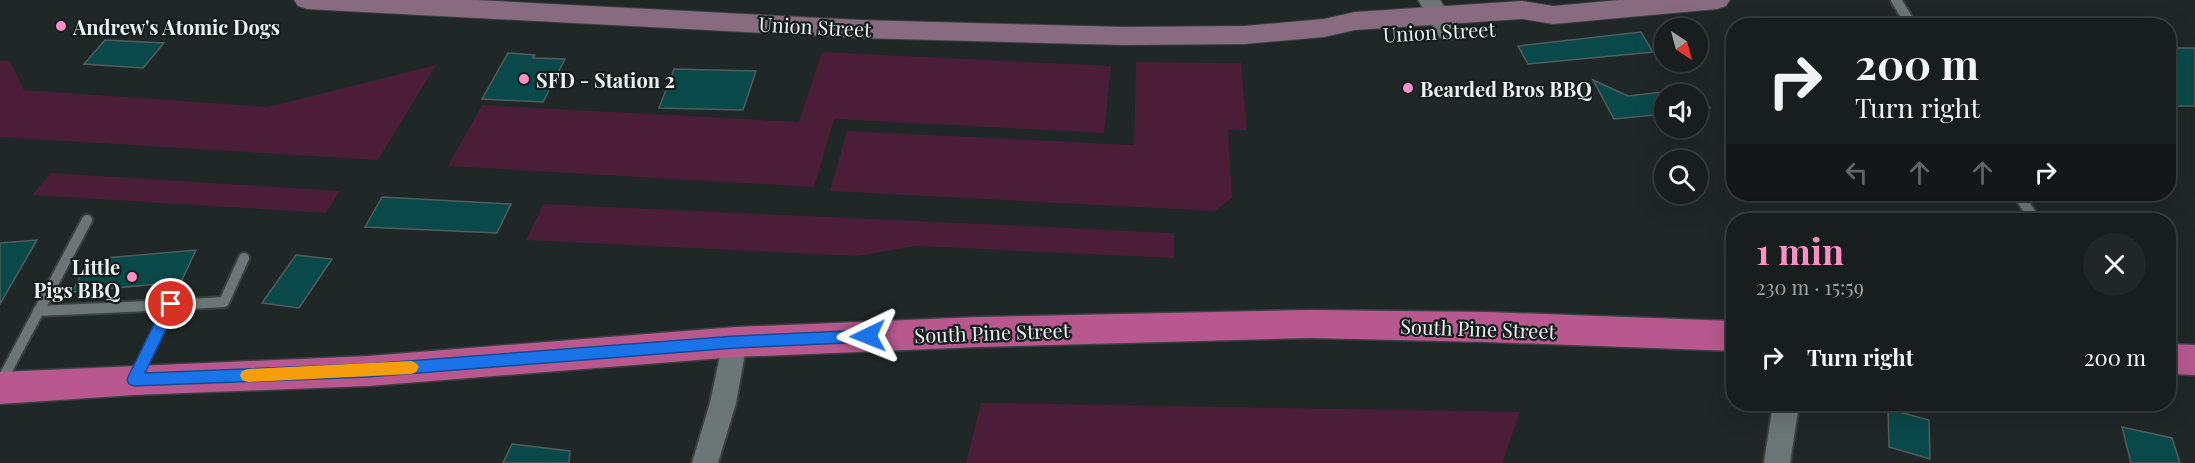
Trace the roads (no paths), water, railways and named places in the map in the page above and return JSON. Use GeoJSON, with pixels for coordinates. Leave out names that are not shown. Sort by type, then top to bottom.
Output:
{"type":"FeatureCollection","features":[{"type":"Feature","properties":{"kind":"highway","name":"South Pine Street"},"geometry":{"type":"LineString","coordinates":[[0,388],[134,380],[368,371],[735,342],[978,332],[1310,324],[1487,327],[1726,336]]}},
{"type":"Feature","properties":{"kind":"highway"},"geometry":{"type":"LineString","coordinates":[[2176,359],[2195,360]]}},
{"type":"Feature","properties":{"kind":"main road","name":"Union Street"},"geometry":{"type":"LineString","coordinates":[[307,0],[544,6],[1036,35],[1245,34],[1324,28],[1340,36],[1438,16],[1542,25],[1553,15],[1717,0]]}},
{"type":"Feature","properties":{"kind":"street"},"geometry":{"type":"LineString","coordinates":[[705,463],[723,403],[735,342]]}},
{"type":"Feature","properties":{"kind":"street"},"geometry":{"type":"LineString","coordinates":[[1777,463],[1785,411]]}},
{"type":"Feature","properties":{"kind":"lane"},"geometry":{"type":"LineString","coordinates":[[1896,0],[1907,18]]}},
{"type":"Feature","properties":{"kind":"lane"},"geometry":{"type":"LineString","coordinates":[[0,384],[87,220]]}},
{"type":"Feature","properties":{"kind":"lane"},"geometry":{"type":"LineString","coordinates":[[38,311],[224,302],[244,258]]}},
{"type":"Feature","properties":{"kind":"lane"},"geometry":{"type":"LineString","coordinates":[[134,380],[171,304]]}},
{"type":"Feature","properties":{"kind":"place","name":"Andrew's Atomic Dogs"},"geometry":{"type":"Point","coordinates":[61,26]}},
{"type":"Feature","properties":{"kind":"place","name":"SFD - Station 2"},"geometry":{"type":"Point","coordinates":[524,79]}},
{"type":"Feature","properties":{"kind":"place","name":"Bearded Bros BBQ"},"geometry":{"type":"Point","coordinates":[1408,88]}},
{"type":"Feature","properties":{"kind":"place","name":"Little Pigs BBQ"},"geometry":{"type":"Point","coordinates":[132,277]}}]}
